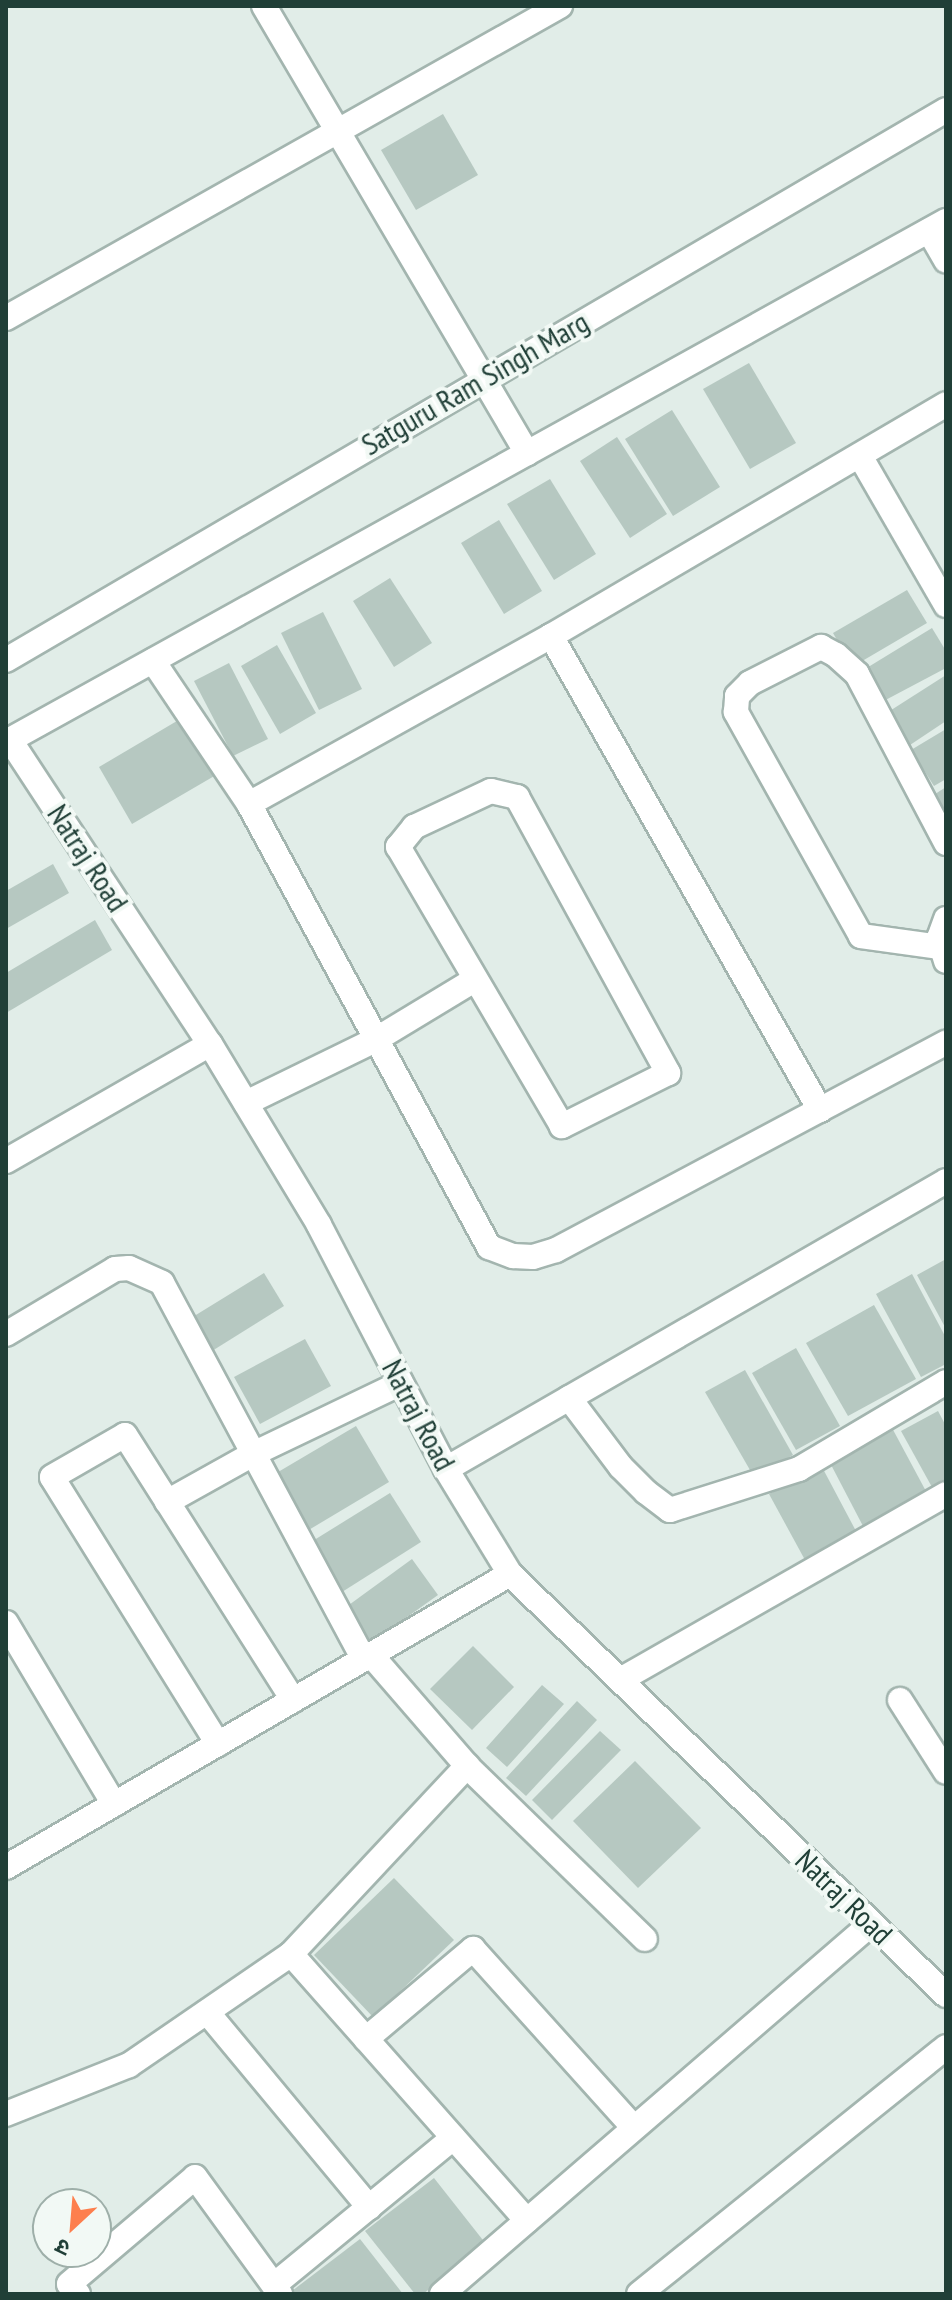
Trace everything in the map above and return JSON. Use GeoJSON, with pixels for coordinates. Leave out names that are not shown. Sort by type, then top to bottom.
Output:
{"type":"FeatureCollection","features":[{"type":"Feature","properties":{"kind":"street"},"geometry":{"type":"LineString","coordinates":[[264,6],[527,453]]}},
{"type":"Feature","properties":{"kind":"street"},"geometry":{"type":"LineString","coordinates":[[6,318],[560,6]]}},
{"type":"Feature","properties":{"kind":"street","name":"Satguru Ram Singh Marg"},"geometry":{"type":"LineString","coordinates":[[6,660],[481,379],[946,110]]}},
{"type":"Feature","properties":{"kind":"street"},"geometry":{"type":"LineString","coordinates":[[8,741],[938,226],[946,261]]}},
{"type":"Feature","properties":{"kind":"street"},"geometry":{"type":"LineString","coordinates":[[249,804],[551,636],[946,404]]}},
{"type":"Feature","properties":{"kind":"street"},"geometry":{"type":"LineString","coordinates":[[860,456],[946,605]]}},
{"type":"Feature","properties":{"kind":"street"},"geometry":{"type":"LineString","coordinates":[[551,636],[820,1110]]}},
{"type":"Feature","properties":{"kind":"street"},"geometry":{"type":"LineString","coordinates":[[946,843],[857,674],[836,655],[821,647],[750,683],[737,696],[736,712],[861,936],[943,954],[941,927],[946,919]]}},
{"type":"Feature","properties":{"kind":"street"},"geometry":{"type":"LineString","coordinates":[[153,661],[249,804],[489,1247],[513,1256],[533,1257],[556,1250],[946,1043]]}},
{"type":"Feature","properties":{"kind":"street","name":"Natraj Road"},"geometry":{"type":"LineString","coordinates":[[8,741],[246,1103],[319,1225],[446,1469],[510,1574],[946,1995]]}},
{"type":"Feature","properties":{"kind":"street"},"geometry":{"type":"LineString","coordinates":[[491,791],[517,797],[668,1073],[562,1126],[474,980],[398,847],[414,827],[491,791]]}},
{"type":"Feature","properties":{"kind":"street"},"geometry":{"type":"LineString","coordinates":[[246,1103],[375,1040],[474,980]]}},
{"type":"Feature","properties":{"kind":"street"},"geometry":{"type":"LineString","coordinates":[[6,1161],[210,1044]]}},
{"type":"Feature","properties":{"kind":"street"},"geometry":{"type":"LineString","coordinates":[[446,1469],[946,1181]]}},
{"type":"Feature","properties":{"kind":"street"},"geometry":{"type":"LineString","coordinates":[[6,1334],[115,1269],[129,1268],[162,1283],[367,1657],[467,1766],[645,1939]]}},
{"type":"Feature","properties":{"kind":"street"},"geometry":{"type":"LineString","coordinates":[[569,1398],[621,1467],[670,1510],[799,1469],[946,1382]]}},
{"type":"Feature","properties":{"kind":"street"},"geometry":{"type":"LineString","coordinates":[[167,1502],[253,1454],[401,1383]]}},
{"type":"Feature","properties":{"kind":"street"},"geometry":{"type":"LineString","coordinates":[[218,1744],[52,1477],[125,1435],[293,1700]]}},
{"type":"Feature","properties":{"kind":"street"},"geometry":{"type":"LineString","coordinates":[[622,1679],[946,1494]]}},
{"type":"Feature","properties":{"kind":"street"},"geometry":{"type":"LineString","coordinates":[[7,1864],[510,1574]]}},
{"type":"Feature","properties":{"kind":"street"},"geometry":{"type":"LineString","coordinates":[[6,1623],[114,1804]]}},
{"type":"Feature","properties":{"kind":"street"},"geometry":{"type":"LineString","coordinates":[[900,1700],[946,1772]]}},
{"type":"Feature","properties":{"kind":"street"},"geometry":{"type":"LineString","coordinates":[[6,2114],[129,2065],[291,1954],[467,1766]]}},
{"type":"Feature","properties":{"kind":"street"},"geometry":{"type":"LineString","coordinates":[[442,2294],[871,1924]]}},
{"type":"Feature","properties":{"kind":"street"},"geometry":{"type":"LineString","coordinates":[[366,2039],[473,1949],[633,2127]]}},
{"type":"Feature","properties":{"kind":"street"},"geometry":{"type":"LineString","coordinates":[[291,1954],[527,2221]]}},
{"type":"Feature","properties":{"kind":"street"},"geometry":{"type":"LineString","coordinates":[[207,2012],[369,2207]]}},
{"type":"Feature","properties":{"kind":"street"},"geometry":{"type":"LineString","coordinates":[[639,2294],[946,2047]]}},
{"type":"Feature","properties":{"kind":"street"},"geometry":{"type":"LineString","coordinates":[[78,2294],[69,2284],[195,2177],[277,2290],[369,2207],[453,2138]]}},
{"type":"Feature","properties":{"kind":"building"},"geometry":{"type":"Polygon","coordinates":[[[443,114],[478,175],[416,210],[381,150],[443,114]]]}},
{"type":"Feature","properties":{"kind":"building"},"geometry":{"type":"Polygon","coordinates":[[[749,363],[796,443],[750,469],[703,389],[749,363]]]}},
{"type":"Feature","properties":{"kind":"building"},"geometry":{"type":"Polygon","coordinates":[[[672,410],[720,487],[673,516],[625,439],[672,410]]]}},
{"type":"Feature","properties":{"kind":"building"},"geometry":{"type":"Polygon","coordinates":[[[617,437],[667,514],[630,538],[580,461],[617,437]]]}},
{"type":"Feature","properties":{"kind":"building"},"geometry":{"type":"Polygon","coordinates":[[[550,479],[596,554],[554,580],[507,504],[550,479]]]}},
{"type":"Feature","properties":{"kind":"building"},"geometry":{"type":"Polygon","coordinates":[[[499,520],[542,591],[504,614],[461,543],[499,520]]]}},
{"type":"Feature","properties":{"kind":"building"},"geometry":{"type":"Polygon","coordinates":[[[390,578],[432,643],[394,667],[353,601],[390,578]]]}},
{"type":"Feature","properties":{"kind":"building"},"geometry":{"type":"Polygon","coordinates":[[[907,590],[927,623],[852,667],[833,633],[907,590]]]}},
{"type":"Feature","properties":{"kind":"building"},"geometry":{"type":"Polygon","coordinates":[[[323,612],[362,689],[319,710],[281,633],[323,612]]]}},
{"type":"Feature","properties":{"kind":"building"},"geometry":{"type":"Polygon","coordinates":[[[932,628],[946,651],[946,668],[878,704],[865,669],[932,628]]]}},
{"type":"Feature","properties":{"kind":"building"},"geometry":{"type":"Polygon","coordinates":[[[277,645],[316,713],[280,734],[241,666],[277,645]]]}},
{"type":"Feature","properties":{"kind":"building"},"geometry":{"type":"Polygon","coordinates":[[[229,663],[268,739],[233,756],[194,681],[229,663]]]}},
{"type":"Feature","properties":{"kind":"building"},"geometry":{"type":"Polygon","coordinates":[[[946,675],[946,721],[907,747],[885,714],[946,675]]]}},
{"type":"Feature","properties":{"kind":"building"},"geometry":{"type":"Polygon","coordinates":[[[182,718],[216,775],[132,824],[99,767],[182,718]]]}},
{"type":"Feature","properties":{"kind":"building"},"geometry":{"type":"Polygon","coordinates":[[[946,729],[946,779],[934,786],[911,750],[946,729]]]}},
{"type":"Feature","properties":{"kind":"building"},"geometry":{"type":"Polygon","coordinates":[[[946,787],[946,820],[932,796],[946,787]]]}},
{"type":"Feature","properties":{"kind":"building"},"geometry":{"type":"Polygon","coordinates":[[[53,864],[69,893],[6,929],[6,891],[53,864]]]}},
{"type":"Feature","properties":{"kind":"building"},"geometry":{"type":"Polygon","coordinates":[[[95,920],[112,950],[6,1013],[6,973],[95,920]]]}},
{"type":"Feature","properties":{"kind":"building"},"geometry":{"type":"Polygon","coordinates":[[[946,1259],[946,1329],[917,1275],[946,1259]]]}},
{"type":"Feature","properties":{"kind":"building"},"geometry":{"type":"Polygon","coordinates":[[[264,1273],[284,1306],[212,1351],[191,1318],[264,1273]]]}},
{"type":"Feature","properties":{"kind":"building"},"geometry":{"type":"Polygon","coordinates":[[[912,1274],[946,1338],[946,1364],[921,1377],[876,1294],[912,1274]]]}},
{"type":"Feature","properties":{"kind":"building"},"geometry":{"type":"Polygon","coordinates":[[[874,1305],[916,1379],[848,1416],[806,1343],[874,1305]]]}},
{"type":"Feature","properties":{"kind":"building"},"geometry":{"type":"Polygon","coordinates":[[[305,1339],[331,1386],[260,1424],[234,1377],[305,1339]]]}},
{"type":"Feature","properties":{"kind":"building"},"geometry":{"type":"Polygon","coordinates":[[[796,1348],[840,1426],[796,1450],[752,1373],[796,1348]]]}},
{"type":"Feature","properties":{"kind":"building"},"geometry":{"type":"Polygon","coordinates":[[[745,1370],[793,1455],[754,1477],[705,1392],[745,1370]]]}},
{"type":"Feature","properties":{"kind":"building"},"geometry":{"type":"Polygon","coordinates":[[[938,1411],[946,1426],[946,1482],[933,1489],[901,1431],[938,1411]]]}},
{"type":"Feature","properties":{"kind":"building"},"geometry":{"type":"Polygon","coordinates":[[[356,1426],[389,1482],[307,1531],[273,1475],[356,1426]]]}},
{"type":"Feature","properties":{"kind":"building"},"geometry":{"type":"Polygon","coordinates":[[[891,1426],[928,1495],[864,1528],[828,1459],[891,1426]]]}},
{"type":"Feature","properties":{"kind":"building"},"geometry":{"type":"Polygon","coordinates":[[[822,1467],[857,1533],[805,1560],[769,1494],[822,1467]]]}},
{"type":"Feature","properties":{"kind":"building"},"geometry":{"type":"Polygon","coordinates":[[[390,1493],[421,1542],[342,1592],[311,1542],[390,1493]]]}},
{"type":"Feature","properties":{"kind":"building"},"geometry":{"type":"Polygon","coordinates":[[[412,1559],[438,1595],[368,1645],[342,1610],[412,1559]]]}},
{"type":"Feature","properties":{"kind":"building"},"geometry":{"type":"Polygon","coordinates":[[[473,1646],[514,1687],[472,1730],[430,1689],[473,1646]]]}},
{"type":"Feature","properties":{"kind":"building"},"geometry":{"type":"Polygon","coordinates":[[[542,1685],[564,1704],[507,1767],[486,1748],[542,1685]]]}},
{"type":"Feature","properties":{"kind":"building"},"geometry":{"type":"Polygon","coordinates":[[[577,1701],[597,1720],[526,1796],[506,1778],[577,1701]]]}},
{"type":"Feature","properties":{"kind":"building"},"geometry":{"type":"Polygon","coordinates":[[[600,1731],[621,1750],[552,1820],[532,1800],[600,1731]]]}},
{"type":"Feature","properties":{"kind":"building"},"geometry":{"type":"Polygon","coordinates":[[[635,1761],[701,1828],[638,1888],[573,1821],[635,1761]]]}},
{"type":"Feature","properties":{"kind":"building"},"geometry":{"type":"Polygon","coordinates":[[[394,1878],[454,1940],[373,2017],[314,1955],[394,1878]]]}},
{"type":"Feature","properties":{"kind":"building"},"geometry":{"type":"Polygon","coordinates":[[[434,2178],[486,2244],[423,2294],[415,2294],[365,2231],[434,2178]]]}},
{"type":"Feature","properties":{"kind":"building"},"geometry":{"type":"Polygon","coordinates":[[[360,2239],[403,2294],[288,2294],[360,2239]]]}}]}
